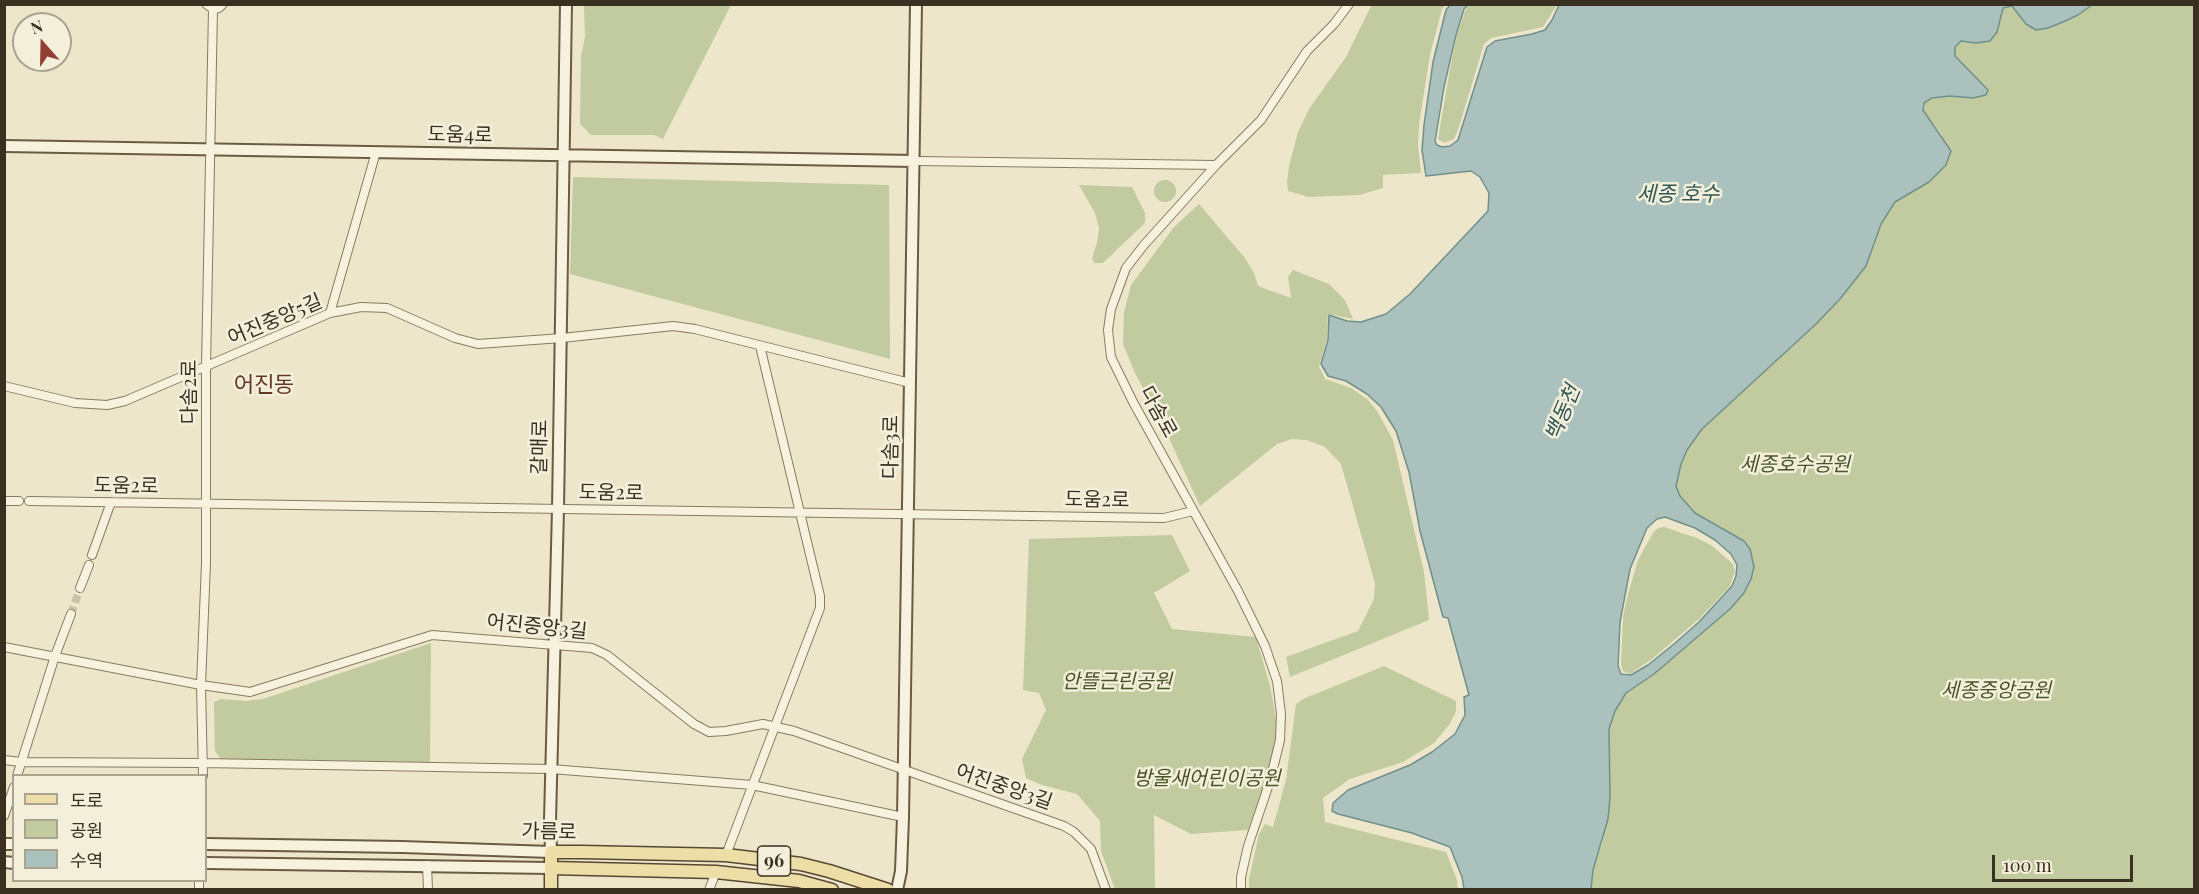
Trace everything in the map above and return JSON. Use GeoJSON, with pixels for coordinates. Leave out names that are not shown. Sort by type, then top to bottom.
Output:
{"type":"FeatureCollection","features":[{"type":"Feature","properties":{"kind":"main road","name":"가름로"},"geometry":{"type":"LineString","coordinates":[[551,852],[726,855],[801,864],[888,890]]}},
{"type":"Feature","properties":{"kind":"main road","name":"갈매로"},"geometry":{"type":"LineString","coordinates":[[550,890],[551,852]]}},
{"type":"Feature","properties":{"kind":"main road","name":"가름로"},"geometry":{"type":"LineString","coordinates":[[551,868],[716,872],[799,881],[832,890]]}},
{"type":"Feature","properties":{"kind":"street"},"geometry":{"type":"LineString","coordinates":[[210,7],[219,8],[223,4]]}},
{"type":"Feature","properties":{"kind":"street","name":"갈매로"},"geometry":{"type":"LineString","coordinates":[[551,852],[562,338],[562,154],[566,4]]}},
{"type":"Feature","properties":{"kind":"street","name":"다솜3로"},"geometry":{"type":"LineString","coordinates":[[897,890],[901,871],[903,817],[916,4]]}},
{"type":"Feature","properties":{"kind":"street","name":"다솜로"},"geometry":{"type":"LineString","coordinates":[[1241,890],[1241,877],[1248,846],[1270,781],[1280,740],[1281,714],[1277,681],[1265,646],[1252,619],[1133,402],[1111,357],[1108,330],[1111,309],[1126,268],[1216,165],[1262,120],[1307,51],[1349,4]]}},
{"type":"Feature","properties":{"kind":"street","name":"다솜2로"},"geometry":{"type":"LineString","coordinates":[[203,774],[201,686],[207,504],[206,367],[210,7]]}},
{"type":"Feature","properties":{"kind":"street","name":"도움4로"},"geometry":{"type":"LineString","coordinates":[[4,146],[915,161]]}},
{"type":"Feature","properties":{"kind":"street"},"geometry":{"type":"LineString","coordinates":[[330,313],[376,152]]}},
{"type":"Feature","properties":{"kind":"street"},"geometry":{"type":"LineString","coordinates":[[915,161],[1216,165]]}},
{"type":"Feature","properties":{"kind":"street","name":"어진중앙5길"},"geometry":{"type":"LineString","coordinates":[[4,386],[75,403],[107,405],[124,401],[330,313],[361,307],[387,308],[454,338],[478,344],[673,326],[695,329],[910,383]]}},
{"type":"Feature","properties":{"kind":"street"},"geometry":{"type":"LineString","coordinates":[[726,855],[820,608],[820,596],[760,346]]}},
{"type":"Feature","properties":{"kind":"street"},"geometry":{"type":"LineString","coordinates":[[4,501],[19,501]]}},
{"type":"Feature","properties":{"kind":"street","name":"도움2로"},"geometry":{"type":"LineString","coordinates":[[28,501],[1164,518],[1193,511]]}},
{"type":"Feature","properties":{"kind":"street"},"geometry":{"type":"LineString","coordinates":[[92,555],[111,502]]}},
{"type":"Feature","properties":{"kind":"street"},"geometry":{"type":"LineString","coordinates":[[80,588],[88,565]]}},
{"type":"Feature","properties":{"kind":"street"},"geometry":{"type":"LineString","coordinates":[[18,774],[55,656],[71,614]]}},
{"type":"Feature","properties":{"kind":"street","name":"어진중앙3길"},"geometry":{"type":"LineString","coordinates":[[4,647],[201,686],[250,692],[272,687],[432,635],[592,648],[607,655],[694,724],[709,732],[753,725],[775,726],[795,731],[1053,822],[1074,832],[1091,849],[1106,890]]}},
{"type":"Feature","properties":{"kind":"street"},"geometry":{"type":"LineString","coordinates":[[4,760],[551,770],[752,785],[903,817]]}},
{"type":"Feature","properties":{"kind":"street"},"geometry":{"type":"LineString","coordinates":[[4,816],[12,793]]}},
{"type":"Feature","properties":{"kind":"street","name":"가름로"},"geometry":{"type":"LineString","coordinates":[[207,844],[551,852]]}},
{"type":"Feature","properties":{"kind":"street","name":"가름로"},"geometry":{"type":"LineString","coordinates":[[207,863],[551,868]]}},
{"type":"Feature","properties":{"kind":"street"},"geometry":{"type":"LineString","coordinates":[[428,865],[428,890]]}},
{"type":"Feature","properties":{"kind":"street"},"geometry":{"type":"LineString","coordinates":[[709,890],[716,872]]}},
{"type":"Feature","properties":{"kind":"green space"},"geometry":{"type":"Polygon","coordinates":[[[1372,4],[1446,5],[1442,9],[1430,55],[1419,124],[1418,146],[1421,173],[1383,175],[1383,188],[1359,195],[1309,197],[1288,191],[1289,166],[1298,132],[1309,109],[1346,57],[1372,4]]]}},
{"type":"Feature","properties":{"kind":"green space"},"geometry":{"type":"Polygon","coordinates":[[[584,5],[731,5],[663,139],[654,135],[591,135],[580,124],[581,56],[585,37],[584,5]]]}},
{"type":"Feature","properties":{"kind":"green space"},"geometry":{"type":"Polygon","coordinates":[[[1469,5],[1557,5],[1543,27],[1491,38],[1484,44],[1458,130],[1454,139],[1444,143],[1438,139],[1450,69],[1457,35],[1469,5]]]}},
{"type":"Feature","properties":{"kind":"green space","name":"세종중앙공원"},"geometry":{"type":"Polygon","coordinates":[[[2012,5],[2026,24],[2048,28],[2078,15],[2092,5],[2194,5],[2194,889],[1591,890],[1593,870],[1602,844],[1610,798],[1609,729],[1615,711],[1626,693],[1654,674],[1730,609],[1744,593],[1751,580],[1722,527],[1695,513],[1680,496],[1676,486],[1686,450],[1702,429],[1816,324],[1866,266],[1881,224],[1895,202],[1909,192],[1942,135],[1923,110],[1924,103],[1932,98],[1950,96],[1973,98],[1981,82],[1954,56],[1954,47],[1961,41],[1976,43],[2003,8],[2012,5]]]}},
{"type":"Feature","properties":{"kind":"green space"},"geometry":{"type":"Polygon","coordinates":[[[573,177],[889,185],[890,359],[570,274],[573,177]]]}},
{"type":"Feature","properties":{"kind":"green space"},"geometry":{"type":"Polygon","coordinates":[[[1165,180],[1173,183],[1176,191],[1173,199],[1165,202],[1157,199],[1154,191],[1157,183],[1165,180]]]}},
{"type":"Feature","properties":{"kind":"green space"},"geometry":{"type":"Polygon","coordinates":[[[1079,185],[1132,187],[1145,213],[1145,223],[1103,263],[1094,263],[1092,258],[1099,228],[1095,213],[1079,185]]]}},
{"type":"Feature","properties":{"kind":"green space"},"geometry":{"type":"Polygon","coordinates":[[[1199,204],[1245,258],[1254,273],[1258,286],[1291,298],[1288,277],[1293,270],[1329,284],[1345,300],[1353,319],[1328,314],[1327,339],[1319,366],[1325,379],[1351,388],[1367,399],[1377,411],[1393,440],[1424,572],[1429,620],[1290,677],[1286,657],[1358,631],[1374,599],[1375,583],[1341,464],[1325,447],[1307,440],[1292,439],[1277,444],[1200,506],[1169,438],[1135,373],[1123,344],[1124,312],[1131,285],[1174,227],[1199,204]]]}},
{"type":"Feature","properties":{"kind":"green space"},"geometry":{"type":"Polygon","coordinates":[[[1664,527],[1711,545],[1733,564],[1735,571],[1730,586],[1699,619],[1652,659],[1630,674],[1623,671],[1621,665],[1623,617],[1628,594],[1638,560],[1653,533],[1658,528],[1664,527]]]}},
{"type":"Feature","properties":{"kind":"green space","name":"안뜰근린공원"},"geometry":{"type":"Polygon","coordinates":[[[1172,535],[1190,571],[1154,593],[1172,629],[1256,637],[1270,686],[1280,740],[1248,830],[1191,834],[1154,815],[1155,889],[1115,889],[1101,851],[1100,821],[1077,794],[1042,785],[1026,778],[1022,759],[1046,710],[1039,693],[1023,690],[1029,539],[1172,535]]]}},
{"type":"Feature","properties":{"kind":"green space"},"geometry":{"type":"Polygon","coordinates":[[[431,643],[430,762],[221,759],[215,751],[214,702],[221,699],[245,701],[263,699],[431,643]]]}},
{"type":"Feature","properties":{"kind":"green space"},"geometry":{"type":"Polygon","coordinates":[[[1384,666],[1456,701],[1456,712],[1449,725],[1434,743],[1403,762],[1350,779],[1323,798],[1325,822],[1446,852],[1457,880],[1458,889],[1249,889],[1259,834],[1265,824],[1273,827],[1286,780],[1296,704],[1303,699],[1384,666]]]}},
{"type":"Feature","properties":{"kind":"water","name":"세종 호수"},"geometry":{"type":"Polygon","coordinates":[[[1450,5],[1468,5],[1464,9],[1456,35],[1444,87],[1435,141],[1442,147],[1450,146],[1458,140],[1487,47],[1495,41],[1545,30],[1559,5],[2092,5],[2063,22],[2036,30],[2026,24],[2012,6],[2003,8],[1997,32],[1990,41],[1976,43],[1961,41],[1955,47],[1955,56],[1988,90],[1986,95],[1973,98],[1950,96],[1932,98],[1924,103],[1923,110],[1951,151],[1946,165],[1929,182],[1895,202],[1881,224],[1866,266],[1840,299],[1702,429],[1687,450],[1676,486],[1680,496],[1695,513],[1744,541],[1750,549],[1754,567],[1744,593],[1730,609],[1654,674],[1626,693],[1615,711],[1609,729],[1608,819],[1593,870],[1591,889],[1464,889],[1462,877],[1450,847],[1412,833],[1332,811],[1333,803],[1348,790],[1410,765],[1455,734],[1465,715],[1464,697],[1469,695],[1448,618],[1443,617],[1420,531],[1409,472],[1396,431],[1381,407],[1367,394],[1346,381],[1328,376],[1321,364],[1328,340],[1329,315],[1347,321],[1361,322],[1386,314],[1410,294],[1488,211],[1489,193],[1480,177],[1471,171],[1426,176],[1422,150],[1424,125],[1433,62],[1446,10],[1450,5]],[[1665,517],[1657,519],[1647,528],[1630,569],[1620,622],[1618,666],[1621,674],[1631,675],[1648,665],[1699,622],[1732,586],[1737,565],[1731,554],[1715,540],[1695,528],[1665,517]]]}},
{"type":"Feature","properties":{"kind":"tunnel"},"geometry":{"type":"LineString","coordinates":[[71,614],[80,588]]}},
{"type":"Feature","properties":{"kind":"district","name":"어진동"},"geometry":{"type":"Point","coordinates":[264,385]}},
{"type":"Feature","properties":{"kind":"water label","name":"백동천"},"geometry":{"type":"Point","coordinates":[1563,413]}},
{"type":"Feature","properties":{"kind":"park label","name":"세종호수공원"},"geometry":{"type":"Point","coordinates":[1795,465]}},
{"type":"Feature","properties":{"kind":"park label","name":"방울새어린이공원"},"geometry":{"type":"Point","coordinates":[1207,779]}}]}
